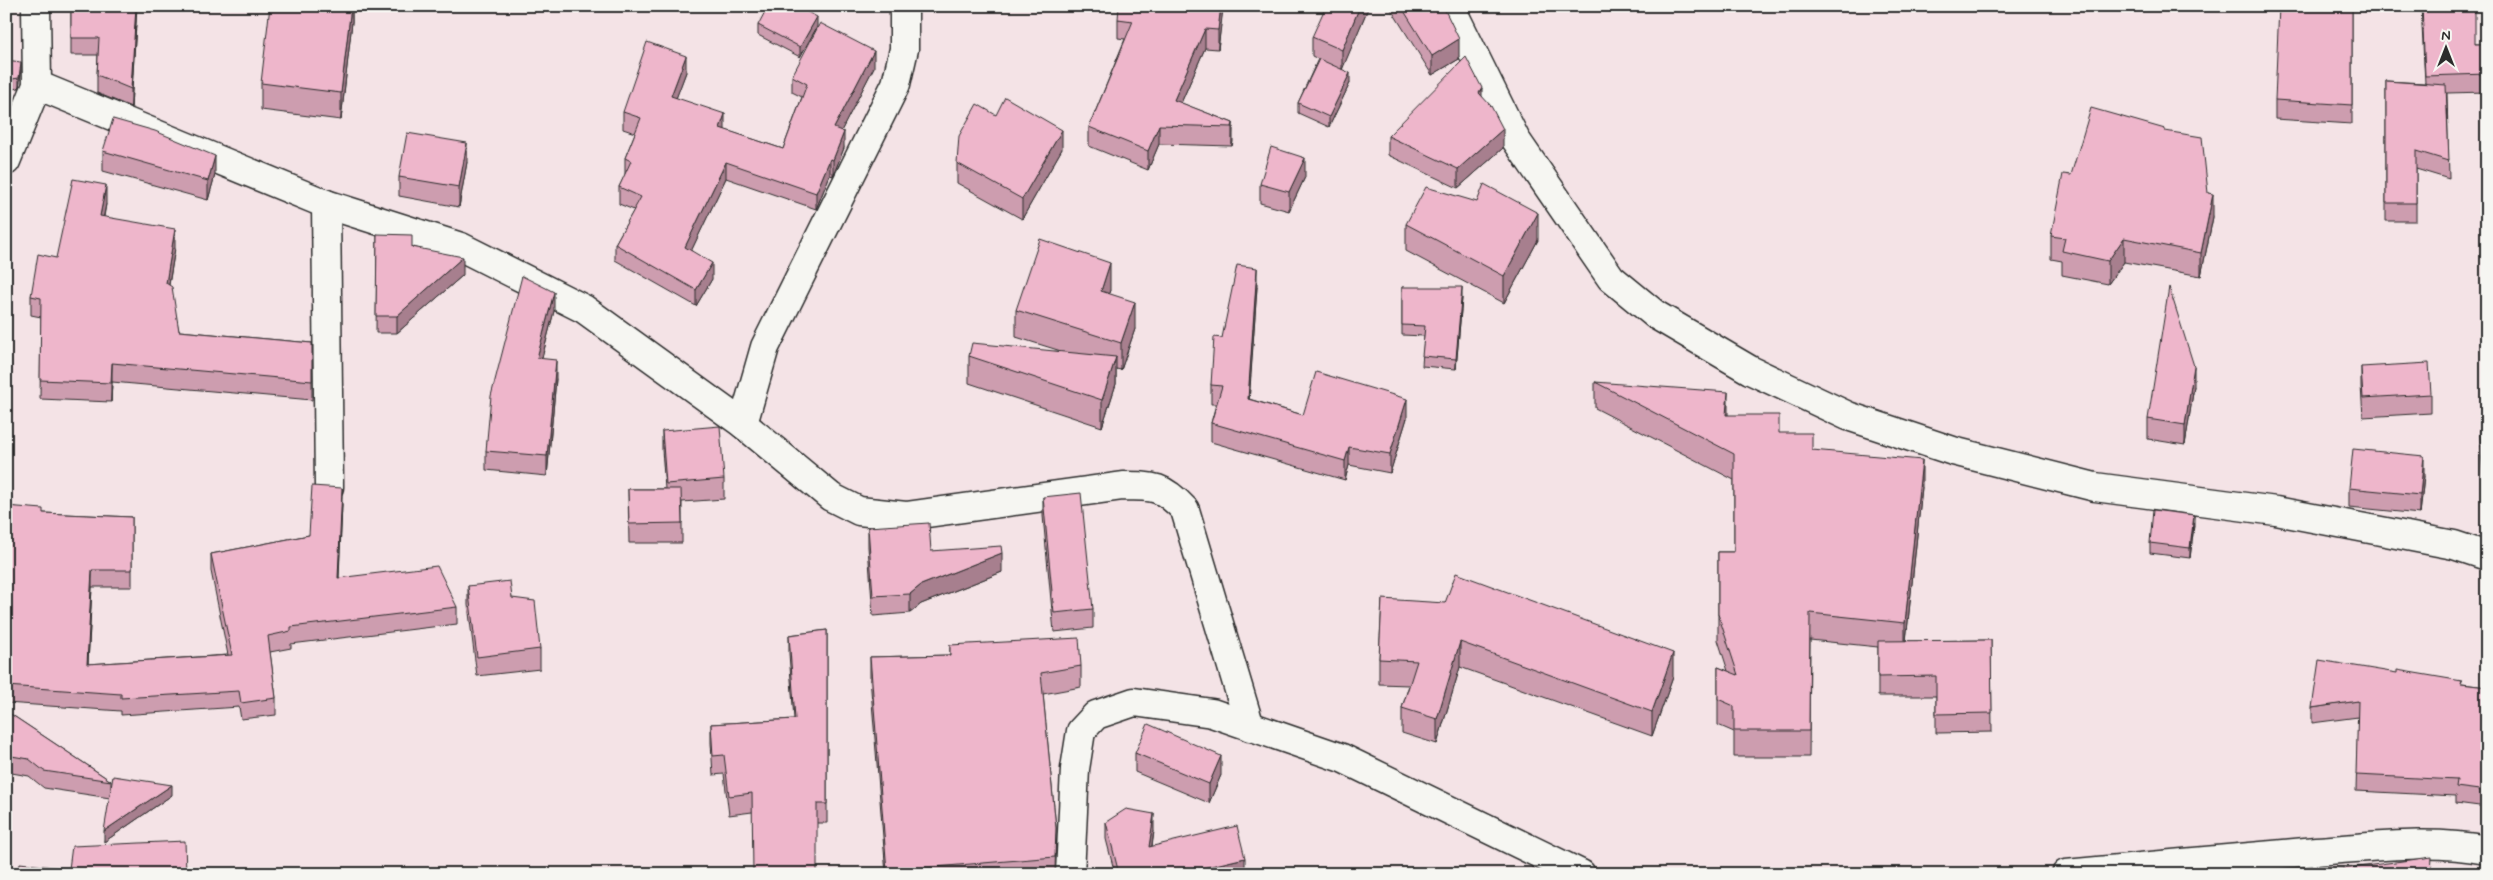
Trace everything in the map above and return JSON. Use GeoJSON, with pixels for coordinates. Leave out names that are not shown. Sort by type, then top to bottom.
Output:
{"type":"FeatureCollection","features":[{"type":"Feature","properties":{"kind":"street"},"geometry":{"type":"LineString","coordinates":[[6,161],[37,85],[36,6]]}},
{"type":"Feature","properties":{"kind":"street"},"geometry":{"type":"LineString","coordinates":[[743,424],[765,347],[896,84],[904,49],[904,6]]}},
{"type":"Feature","properties":{"kind":"street"},"geometry":{"type":"LineString","coordinates":[[1450,6],[1516,140],[1611,278],[1656,315],[1750,370],[1848,416],[1953,451],[2076,483],[2276,511],[2454,545],[2487,556]]}},
{"type":"Feature","properties":{"kind":"street"},"geometry":{"type":"LineString","coordinates":[[37,85],[326,204],[461,247],[584,309],[743,424],[831,497],[859,511],[879,515],[906,516],[1123,486],[1150,486],[1170,494],[1185,510],[1250,727]]}},
{"type":"Feature","properties":{"kind":"street"},"geometry":{"type":"LineString","coordinates":[[326,204],[329,487]]}},
{"type":"Feature","properties":{"kind":"street"},"geometry":{"type":"LineString","coordinates":[[1070,874],[1075,769],[1081,730],[1096,715],[1134,702],[1212,713],[1342,758],[1581,874]]}},
{"type":"Feature","properties":{"kind":"street"},"geometry":{"type":"LineString","coordinates":[[2066,874],[2213,859],[2418,844],[2456,844],[2487,850]]}},
{"type":"Feature","properties":{"kind":"building"},"geometry":{"type":"Polygon","coordinates":[[[71,6],[136,6],[131,89],[97,75],[99,38],[71,38],[71,6]]]}},
{"type":"Feature","properties":{"kind":"building"},"geometry":{"type":"Polygon","coordinates":[[[270,6],[351,6],[341,93],[261,83],[270,6]]]}},
{"type":"Feature","properties":{"kind":"building"},"geometry":{"type":"Polygon","coordinates":[[[768,6],[796,6],[817,17],[800,47],[758,25],[768,6]]]}},
{"type":"Feature","properties":{"kind":"building"},"geometry":{"type":"Polygon","coordinates":[[[1119,6],[1221,6],[1218,30],[1205,29],[1174,100],[1233,123],[1232,127],[1159,125],[1148,151],[1089,127],[1133,21],[1118,19],[1119,6]]]}},
{"type":"Feature","properties":{"kind":"building"},"geometry":{"type":"Polygon","coordinates":[[[1326,6],[1360,6],[1342,50],[1312,37],[1326,6]]]}},
{"type":"Feature","properties":{"kind":"building"},"geometry":{"type":"Polygon","coordinates":[[[1401,6],[1443,6],[1459,39],[1432,56],[1401,6]]]}},
{"type":"Feature","properties":{"kind":"building"},"geometry":{"type":"Polygon","coordinates":[[[2279,6],[2352,6],[2352,105],[2275,100],[2279,6]]]}},
{"type":"Feature","properties":{"kind":"building"},"geometry":{"type":"Polygon","coordinates":[[[2422,6],[2462,6],[2462,9],[2475,9],[2475,44],[2487,44],[2487,74],[2425,76],[2422,6]]]}},
{"type":"Feature","properties":{"kind":"building"},"geometry":{"type":"Polygon","coordinates":[[[820,23],[874,51],[834,128],[844,132],[833,160],[830,159],[816,193],[726,162],[685,247],[712,263],[696,290],[615,244],[641,197],[619,187],[631,161],[625,158],[641,118],[623,112],[647,42],[686,56],[671,96],[725,114],[720,128],[783,149],[807,84],[792,76],[820,23]]]}},
{"type":"Feature","properties":{"kind":"building"},"geometry":{"type":"Polygon","coordinates":[[[1466,57],[1482,88],[1479,93],[1491,106],[1503,129],[1458,169],[1388,136],[1466,57]]]}},
{"type":"Feature","properties":{"kind":"building"},"geometry":{"type":"Polygon","coordinates":[[[1319,59],[1350,73],[1329,117],[1298,103],[1319,59]]]}},
{"type":"Feature","properties":{"kind":"building"},"geometry":{"type":"Polygon","coordinates":[[[6,60],[21,62],[19,78],[6,80],[6,60]]]}},
{"type":"Feature","properties":{"kind":"building"},"geometry":{"type":"Polygon","coordinates":[[[2386,81],[2446,85],[2449,161],[2416,151],[2416,203],[2386,203],[2386,81]]]}},
{"type":"Feature","properties":{"kind":"building"},"geometry":{"type":"Polygon","coordinates":[[[1005,97],[1062,130],[1022,199],[957,163],[959,136],[977,104],[996,115],[1005,97]]]}},
{"type":"Feature","properties":{"kind":"building"},"geometry":{"type":"Polygon","coordinates":[[[2091,108],[2165,129],[2165,131],[2202,137],[2208,193],[2213,194],[2201,253],[2124,238],[2108,261],[2062,251],[2065,238],[2051,236],[2063,174],[2071,175],[2091,108]]]}},
{"type":"Feature","properties":{"kind":"building"},"geometry":{"type":"Polygon","coordinates":[[[113,119],[155,131],[215,156],[208,181],[103,151],[113,119]]]}},
{"type":"Feature","properties":{"kind":"building"},"geometry":{"type":"Polygon","coordinates":[[[407,133],[467,143],[459,187],[399,177],[407,133]]]}},
{"type":"Feature","properties":{"kind":"building"},"geometry":{"type":"Polygon","coordinates":[[[1271,147],[1305,158],[1289,192],[1260,184],[1271,147]]]}},
{"type":"Feature","properties":{"kind":"building"},"geometry":{"type":"Polygon","coordinates":[[[73,179],[106,185],[100,216],[175,229],[166,283],[172,287],[179,331],[312,343],[312,381],[112,363],[111,383],[40,380],[41,298],[31,296],[38,254],[56,258],[73,179]]]}},
{"type":"Feature","properties":{"kind":"building"},"geometry":{"type":"Polygon","coordinates":[[[1484,184],[1538,213],[1504,276],[1406,224],[1426,187],[1477,202],[1484,184]]]}},
{"type":"Feature","properties":{"kind":"building"},"geometry":{"type":"Polygon","coordinates":[[[377,234],[412,235],[412,247],[463,257],[397,316],[376,316],[377,234]]]}},
{"type":"Feature","properties":{"kind":"building"},"geometry":{"type":"Polygon","coordinates":[[[1040,239],[1110,263],[1101,291],[1135,302],[1121,343],[1016,310],[1040,239]]]}},
{"type":"Feature","properties":{"kind":"building"},"geometry":{"type":"Polygon","coordinates":[[[1237,265],[1257,268],[1248,399],[1303,415],[1316,372],[1407,399],[1390,454],[1349,447],[1345,461],[1211,423],[1222,386],[1211,385],[1214,337],[1222,338],[1237,265]]]}},
{"type":"Feature","properties":{"kind":"building"},"geometry":{"type":"Polygon","coordinates":[[[522,276],[554,292],[537,358],[556,360],[547,456],[486,451],[491,396],[522,276]]]}},
{"type":"Feature","properties":{"kind":"building"},"geometry":{"type":"Polygon","coordinates":[[[1402,287],[1462,287],[1456,359],[1422,356],[1425,326],[1402,325],[1402,287]]]}},
{"type":"Feature","properties":{"kind":"building"},"geometry":{"type":"Polygon","coordinates":[[[2169,287],[2194,366],[2185,425],[2148,419],[2169,287]]]}},
{"type":"Feature","properties":{"kind":"building"},"geometry":{"type":"Polygon","coordinates":[[[972,343],[1116,357],[1102,400],[969,356],[972,343]]]}},
{"type":"Feature","properties":{"kind":"building"},"geometry":{"type":"Polygon","coordinates":[[[2429,363],[2431,394],[2363,398],[2361,367],[2429,363]]]}},
{"type":"Feature","properties":{"kind":"building"},"geometry":{"type":"Polygon","coordinates":[[[1595,382],[1728,392],[1726,415],[1779,415],[1779,433],[1812,433],[1812,450],[1922,460],[1905,623],[1810,613],[1809,731],[1734,731],[1734,706],[1718,699],[1718,667],[1738,675],[1718,614],[1718,552],[1734,552],[1734,454],[1595,382]]]}},
{"type":"Feature","properties":{"kind":"building"},"geometry":{"type":"Polygon","coordinates":[[[2487,413],[2487,466],[2483,466],[2480,414],[2487,413]]]}},
{"type":"Feature","properties":{"kind":"building"},"geometry":{"type":"Polygon","coordinates":[[[720,426],[724,479],[666,484],[662,431],[720,426]]]}},
{"type":"Feature","properties":{"kind":"building"},"geometry":{"type":"Polygon","coordinates":[[[2353,449],[2424,456],[2420,495],[2349,488],[2353,449]]]}},
{"type":"Feature","properties":{"kind":"building"},"geometry":{"type":"Polygon","coordinates":[[[312,486],[342,488],[338,578],[437,566],[457,607],[291,627],[291,631],[268,636],[276,698],[241,703],[239,691],[121,698],[121,694],[6,686],[6,506],[43,509],[43,513],[132,517],[132,570],[92,570],[87,664],[232,655],[211,554],[309,535],[312,486]]]}},
{"type":"Feature","properties":{"kind":"building"},"geometry":{"type":"Polygon","coordinates":[[[628,489],[681,489],[682,523],[629,524],[628,489]]]}},
{"type":"Feature","properties":{"kind":"building"},"geometry":{"type":"Polygon","coordinates":[[[1081,493],[1093,609],[1054,613],[1043,497],[1081,493]]]}},
{"type":"Feature","properties":{"kind":"building"},"geometry":{"type":"Polygon","coordinates":[[[2153,510],[2194,515],[2190,548],[2150,543],[2153,510]]]}},
{"type":"Feature","properties":{"kind":"building"},"geometry":{"type":"Polygon","coordinates":[[[929,523],[931,551],[1001,546],[1002,553],[921,585],[910,594],[873,596],[868,527],[929,523]]]}},
{"type":"Feature","properties":{"kind":"building"},"geometry":{"type":"Polygon","coordinates":[[[1456,573],[1673,653],[1652,712],[1460,642],[1437,719],[1402,708],[1417,661],[1379,659],[1382,599],[1445,603],[1456,573]]]}},
{"type":"Feature","properties":{"kind":"building"},"geometry":{"type":"Polygon","coordinates":[[[510,581],[512,598],[535,601],[540,649],[477,657],[468,586],[510,581]]]}},
{"type":"Feature","properties":{"kind":"building"},"geometry":{"type":"Polygon","coordinates":[[[827,630],[827,804],[817,804],[817,874],[753,874],[752,793],[729,796],[724,755],[713,756],[711,724],[795,719],[789,635],[827,630]]]}},
{"type":"Feature","properties":{"kind":"building"},"geometry":{"type":"Polygon","coordinates":[[[1079,638],[1081,666],[1041,673],[1056,828],[1055,857],[887,871],[870,657],[950,655],[950,645],[1079,638]]]}},
{"type":"Feature","properties":{"kind":"building"},"geometry":{"type":"Polygon","coordinates":[[[1991,640],[1992,713],[1936,714],[1936,676],[1878,677],[1878,641],[1991,640]]]}},
{"type":"Feature","properties":{"kind":"building"},"geometry":{"type":"Polygon","coordinates":[[[2319,660],[2397,673],[2397,670],[2462,681],[2461,684],[2487,687],[2487,791],[2456,787],[2457,780],[2356,775],[2358,701],[2312,708],[2319,660]]]}},
{"type":"Feature","properties":{"kind":"building"},"geometry":{"type":"Polygon","coordinates":[[[6,711],[111,781],[44,771],[29,759],[6,755],[6,711]]]}},
{"type":"Feature","properties":{"kind":"building"},"geometry":{"type":"Polygon","coordinates":[[[1148,724],[1221,756],[1209,784],[1135,753],[1148,724]]]}},
{"type":"Feature","properties":{"kind":"building"},"geometry":{"type":"Polygon","coordinates":[[[113,776],[172,785],[104,831],[113,776]]]}},
{"type":"Feature","properties":{"kind":"building"},"geometry":{"type":"Polygon","coordinates":[[[1126,809],[1154,814],[1149,847],[1237,826],[1245,858],[1177,874],[1119,874],[1106,822],[1126,809]]]}},
{"type":"Feature","properties":{"kind":"building"},"geometry":{"type":"Polygon","coordinates":[[[185,841],[186,874],[6,874],[6,869],[19,870],[20,863],[69,869],[72,846],[185,841]]]}},
{"type":"Feature","properties":{"kind":"building"},"geometry":{"type":"Polygon","coordinates":[[[2432,857],[2431,874],[2306,874],[2432,857]]]}}]}
